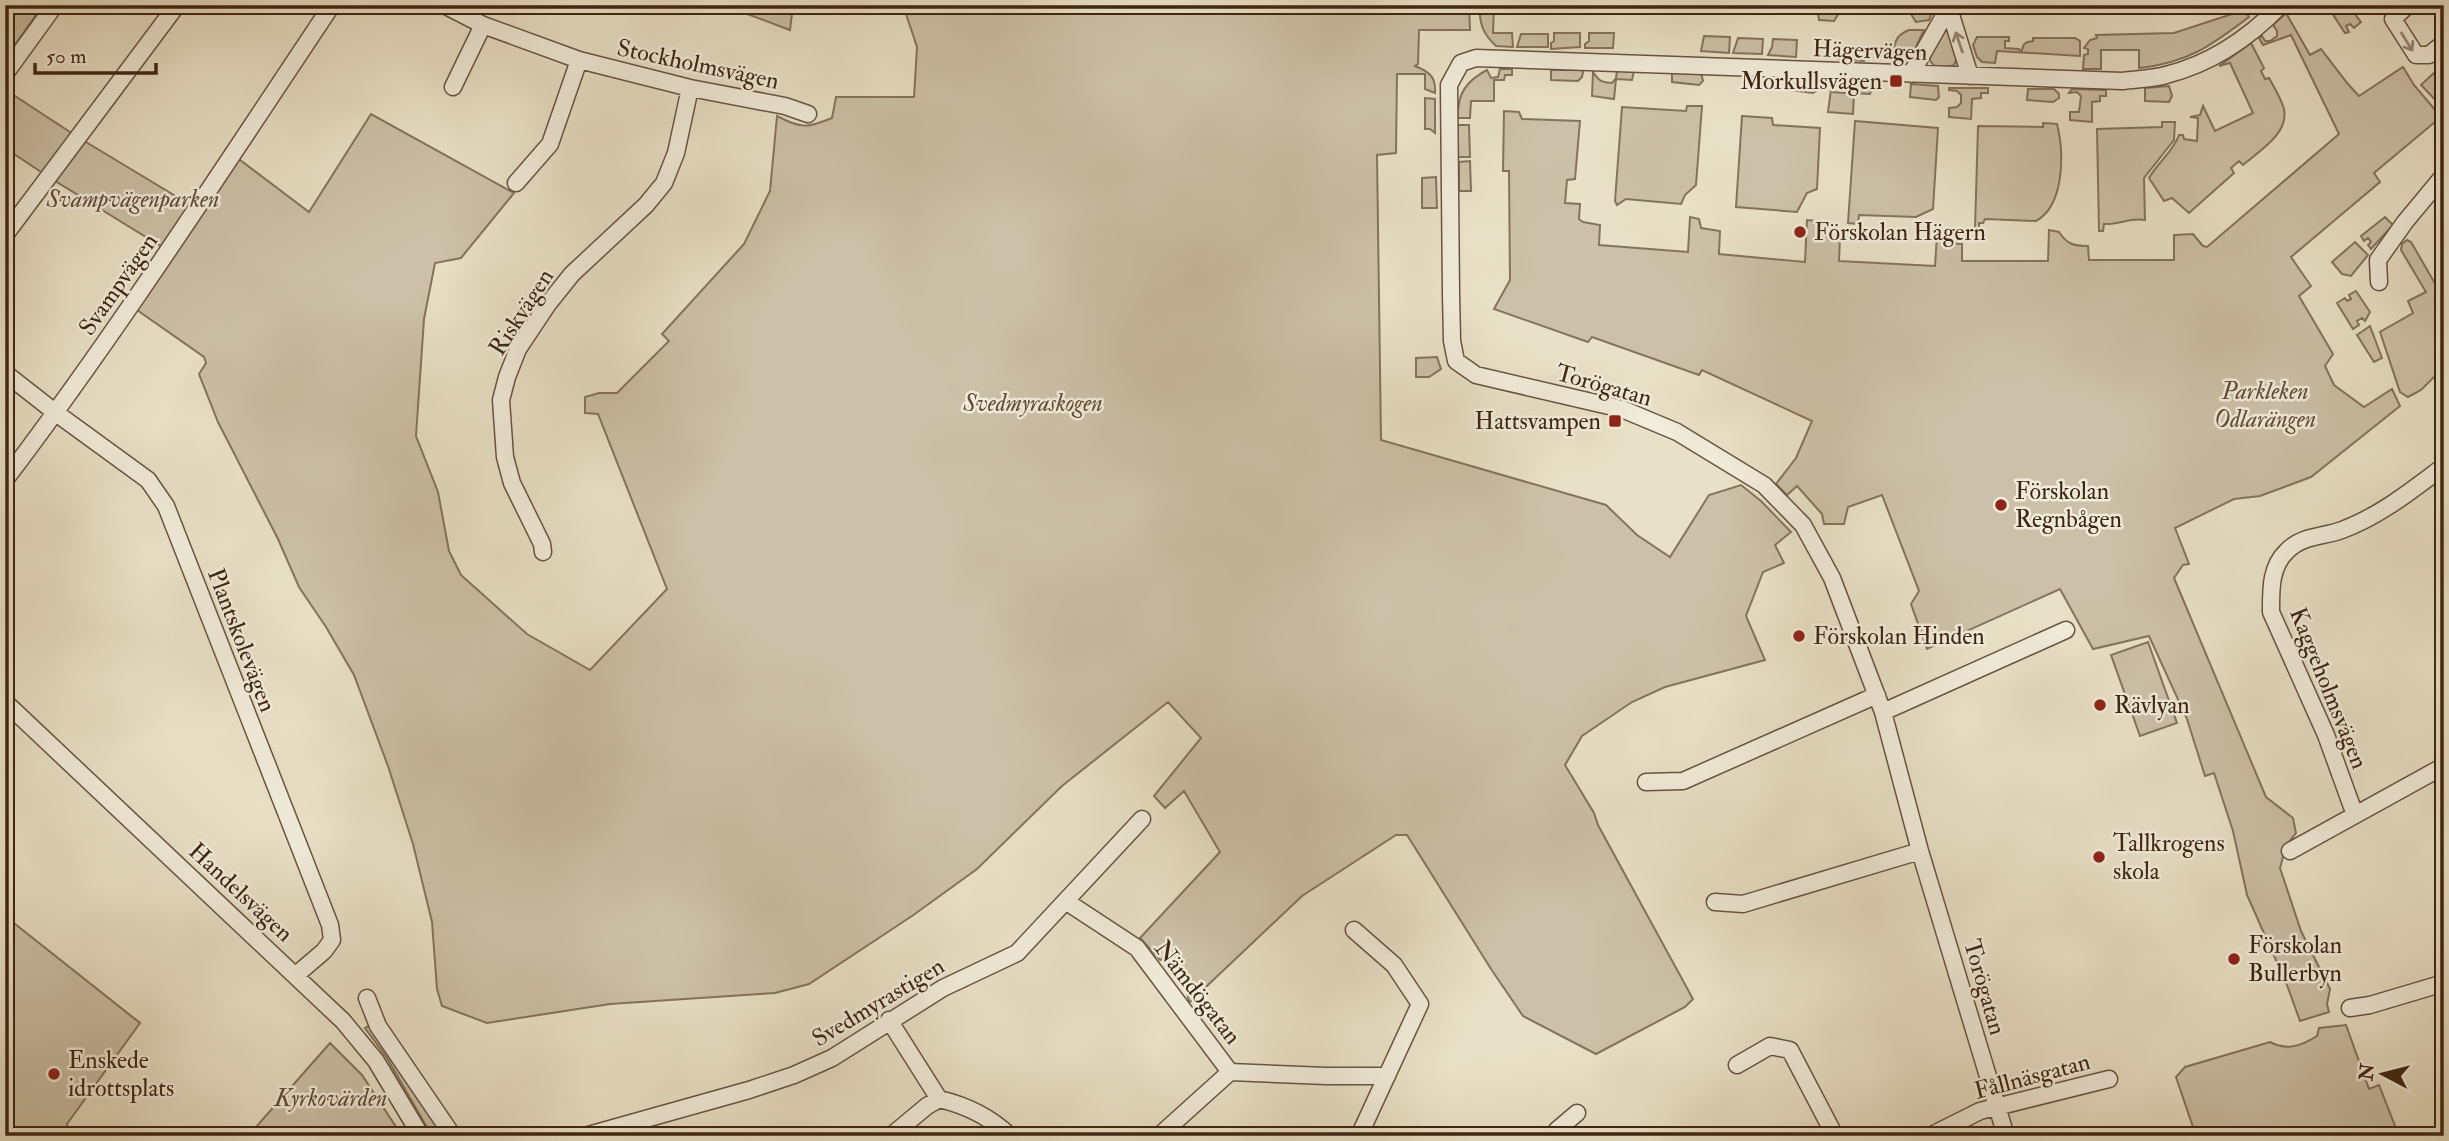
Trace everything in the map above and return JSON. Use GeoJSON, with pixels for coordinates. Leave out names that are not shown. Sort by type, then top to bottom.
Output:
{"type":"FeatureCollection","features":[{"type":"Feature","properties":{"kind":"street"},"geometry":{"type":"LineString","coordinates":[[5,74],[55,5]]}},
{"type":"Feature","properties":{"kind":"street"},"geometry":{"type":"LineString","coordinates":[[5,234],[177,5]]}},
{"type":"Feature","properties":{"kind":"street","name":"Svampvägen"},"geometry":{"type":"LineString","coordinates":[[5,480],[56,413],[175,242],[332,5]]}},
{"type":"Feature","properties":{"kind":"street","name":"Stockholmsvägen"},"geometry":{"type":"LineString","coordinates":[[444,5],[483,25],[579,60],[690,88],[785,106],[808,114]]}},
{"type":"Feature","properties":{"kind":"street","name":"Hägervägen"},"geometry":{"type":"LineString","coordinates":[[1449,85],[1461,63],[1476,58],[2122,81],[2164,76],[2203,63],[2251,33],[2281,5]]}},
{"type":"Feature","properties":{"kind":"street"},"geometry":{"type":"LineString","coordinates":[[2408,5],[2393,19],[2416,55],[2428,55],[2444,43]]}},
{"type":"Feature","properties":{"kind":"street"},"geometry":{"type":"LineString","coordinates":[[1948,7],[1970,76]]}},
{"type":"Feature","properties":{"kind":"street"},"geometry":{"type":"LineString","coordinates":[[1911,74],[1948,7]]}},
{"type":"Feature","properties":{"kind":"street"},"geometry":{"type":"LineString","coordinates":[[453,87],[483,25]]}},
{"type":"Feature","properties":{"kind":"street","name":"Stockholmsvägen"},"geometry":{"type":"LineString","coordinates":[[516,183],[550,144],[579,60]]}},
{"type":"Feature","properties":{"kind":"street","name":"Torögatan"},"geometry":{"type":"LineString","coordinates":[[1449,85],[1452,341],[1456,361],[1476,375],[1622,409],[1677,432],[1764,485],[1803,525],[1832,578],[1883,712],[1920,850],[2007,1136]]}},
{"type":"Feature","properties":{"kind":"street","name":"Riskvägen"},"geometry":{"type":"LineString","coordinates":[[543,552],[542,544],[512,483],[505,457],[501,400],[507,377],[518,349],[572,274],[646,205],[664,183],[676,153],[690,88]]}},
{"type":"Feature","properties":{"kind":"street"},"geometry":{"type":"LineString","coordinates":[[2379,282],[2378,260],[2444,175]]}},
{"type":"Feature","properties":{"kind":"street","name":"Plantskolevägen"},"geometry":{"type":"LineString","coordinates":[[5,373],[148,480],[166,506],[330,925],[332,940],[324,951],[296,975]]}},
{"type":"Feature","properties":{"kind":"street","name":"Kaggeholmsvägen"},"geometry":{"type":"LineString","coordinates":[[2355,815],[2326,735],[2271,612],[2273,576],[2276,565],[2288,549],[2305,539],[2341,531],[2375,514],[2444,466]]}},
{"type":"Feature","properties":{"kind":"street"},"geometry":{"type":"LineString","coordinates":[[1883,712],[2066,630]]}},
{"type":"Feature","properties":{"kind":"street"},"geometry":{"type":"LineString","coordinates":[[1646,782],[1683,781],[1877,695]]}},
{"type":"Feature","properties":{"kind":"street","name":"Handelsvägen"},"geometry":{"type":"LineString","coordinates":[[5,702],[343,1021],[376,1061],[421,1136]]}},
{"type":"Feature","properties":{"kind":"street"},"geometry":{"type":"LineString","coordinates":[[2290,851],[2444,766]]}},
{"type":"Feature","properties":{"kind":"street","name":"Svedmyrastigen"},"geometry":{"type":"LineString","coordinates":[[585,1136],[794,1075],[832,1058],[943,988],[1017,953],[1142,819]]}},
{"type":"Feature","properties":{"kind":"street"},"geometry":{"type":"LineString","coordinates":[[1716,902],[1743,904],[1920,850]]}},
{"type":"Feature","properties":{"kind":"street","name":"Nämdögatan"},"geometry":{"type":"LineString","coordinates":[[1067,902],[1137,948],[1230,1072],[1387,1076]]}},
{"type":"Feature","properties":{"kind":"street"},"geometry":{"type":"LineString","coordinates":[[1354,930],[1394,965],[1420,1004],[1359,1136]]}},
{"type":"Feature","properties":{"kind":"street"},"geometry":{"type":"LineString","coordinates":[[2350,1008],[2370,1005],[2444,983]]}},
{"type":"Feature","properties":{"kind":"street"},"geometry":{"type":"LineString","coordinates":[[367,998],[378,1026],[453,1136]]}},
{"type":"Feature","properties":{"kind":"street"},"geometry":{"type":"LineString","coordinates":[[889,1020],[939,1099]]}},
{"type":"Feature","properties":{"kind":"street"},"geometry":{"type":"LineString","coordinates":[[1737,1065],[1770,1046],[1790,1050],[1835,1136]]}},
{"type":"Feature","properties":{"kind":"street"},"geometry":{"type":"LineString","coordinates":[[1159,1136],[1230,1072]]}},
{"type":"Feature","properties":{"kind":"street","name":"Fållnäsgatan"},"geometry":{"type":"LineString","coordinates":[[1930,1136],[1980,1111],[2109,1079]]}},
{"type":"Feature","properties":{"kind":"street"},"geometry":{"type":"LineString","coordinates":[[891,1136],[926,1106],[939,1099],[955,1103],[985,1118],[1010,1136]]}},
{"type":"Feature","properties":{"kind":"street"},"geometry":{"type":"LineString","coordinates":[[1554,1136],[1557,1130],[1577,1113]]}},
{"type":"Feature","properties":{"kind":"green space"},"geometry":{"type":"Polygon","coordinates":[[[16,5],[43,5],[5,59],[5,21],[16,5]]]}},
{"type":"Feature","properties":{"kind":"green space"},"geometry":{"type":"Polygon","coordinates":[[[723,5],[793,5],[790,30],[723,5]]]}},
{"type":"Feature","properties":{"kind":"green space","name":"Svedmyraskogen"},"geometry":{"type":"Polygon","coordinates":[[[903,5],[1469,5],[1470,30],[1419,30],[1418,64],[1415,66],[1431,76],[1435,93],[1425,89],[1425,74],[1397,74],[1396,153],[1377,155],[1381,440],[1606,505],[1637,535],[1670,557],[1709,495],[1741,485],[1791,532],[1775,545],[1784,563],[1763,572],[1746,616],[1765,660],[1665,687],[1632,702],[1582,736],[1565,765],[1594,813],[1598,825],[1693,999],[1685,1007],[1596,1054],[1523,1016],[1407,835],[1396,835],[1302,896],[1189,1003],[1184,972],[1171,958],[1160,960],[1140,938],[1220,852],[1184,791],[1165,808],[1154,796],[1201,738],[1168,702],[1062,786],[977,869],[809,984],[775,993],[610,1004],[487,1023],[442,1006],[437,989],[432,922],[413,844],[388,766],[354,675],[299,587],[278,539],[218,422],[199,374],[206,363],[204,357],[137,310],[236,157],[309,212],[371,114],[514,193],[461,258],[435,263],[424,319],[416,436],[438,492],[449,551],[461,575],[527,634],[590,670],[667,589],[598,414],[585,413],[585,397],[599,393],[617,393],[669,341],[662,334],[744,244],[770,191],[777,116],[804,126],[832,118],[836,97],[914,97],[917,47],[903,5]]]}},
{"type":"Feature","properties":{"kind":"green space"},"geometry":{"type":"Polygon","coordinates":[[[1479,5],[1637,5],[1494,6],[1493,33],[1512,33],[1513,47],[1496,46],[1488,37],[1481,23],[1479,5]]]}},
{"type":"Feature","properties":{"kind":"green space"},"geometry":{"type":"Polygon","coordinates":[[[1667,5],[1935,5],[1929,20],[1916,22],[1907,8],[1887,7],[1886,11],[1853,9],[1852,13],[1839,13],[1834,21],[1819,20],[1818,13],[1667,5]]]}},
{"type":"Feature","properties":{"kind":"green space"},"geometry":{"type":"Polygon","coordinates":[[[2336,5],[2348,5],[2361,22],[2354,28],[2350,24],[2346,26],[2349,32],[2345,33],[2330,10],[2336,5]]]}},
{"type":"Feature","properties":{"kind":"green space"},"geometry":{"type":"Polygon","coordinates":[[[2238,12],[2246,13],[2249,17],[2211,44],[2186,57],[2139,68],[2139,50],[2101,50],[2101,69],[2083,69],[2084,55],[2088,54],[2088,49],[2084,48],[2090,40],[2097,38],[2096,35],[2174,33],[2238,12]]]}},
{"type":"Feature","properties":{"kind":"green space","name":"Parkleken Odlarängen"},"geometry":{"type":"Polygon","coordinates":[[[2286,13],[2310,55],[2321,49],[2359,96],[2403,67],[2414,85],[2441,117],[2374,173],[2380,182],[2291,257],[2311,286],[2299,296],[2333,354],[2325,366],[2334,385],[2364,407],[2392,389],[2400,406],[2311,477],[2260,496],[2234,499],[2175,528],[2189,564],[2183,565],[2174,578],[2266,797],[2293,818],[2296,833],[2286,846],[2280,868],[2301,931],[2330,989],[2327,1004],[2329,1012],[2300,1021],[2247,895],[2233,831],[2214,773],[2205,776],[2187,719],[2149,636],[2093,649],[2060,589],[1927,649],[1911,604],[1919,591],[1882,495],[1848,507],[1844,524],[1824,524],[1822,514],[1797,486],[1787,495],[1776,484],[1796,458],[1812,421],[1702,370],[1699,375],[1592,337],[1588,342],[1494,309],[1510,280],[1509,171],[1503,171],[1504,111],[1519,112],[1522,119],[1580,121],[1575,179],[1567,180],[1565,203],[1580,204],[1579,219],[1600,225],[1599,245],[1688,252],[1690,217],[1699,219],[1701,228],[1720,231],[1719,254],[1805,262],[1807,220],[1817,221],[1821,235],[1840,238],[1839,261],[1935,266],[1937,235],[1947,243],[1962,244],[1962,261],[2048,261],[2049,230],[2059,232],[2071,244],[2088,246],[2089,260],[2174,260],[2174,235],[2193,234],[2207,247],[2339,134],[2291,35],[2263,45],[2259,38],[2262,36],[2265,41],[2270,41],[2277,36],[2273,25],[2286,13]]]}},
{"type":"Feature","properties":{"kind":"green space"},"geometry":{"type":"Polygon","coordinates":[[[1947,24],[1958,56],[1954,65],[1939,68],[1929,58],[1947,24]]]}},
{"type":"Feature","properties":{"kind":"green space"},"geometry":{"type":"Polygon","coordinates":[[[1909,30],[1924,30],[1910,60],[1894,61],[1897,38],[1909,30]]]}},
{"type":"Feature","properties":{"kind":"green space"},"geometry":{"type":"Polygon","coordinates":[[[1554,33],[1580,33],[1580,47],[1551,49],[1554,33]]]}},
{"type":"Feature","properties":{"kind":"green space"},"geometry":{"type":"Polygon","coordinates":[[[1589,33],[1614,33],[1613,48],[1585,48],[1589,33]]]}},
{"type":"Feature","properties":{"kind":"green space"},"geometry":{"type":"Polygon","coordinates":[[[1521,34],[1548,34],[1548,47],[1517,47],[1521,34]]]}},
{"type":"Feature","properties":{"kind":"green space"},"geometry":{"type":"Polygon","coordinates":[[[1704,36],[1730,37],[1729,53],[1701,51],[1704,36]]]}},
{"type":"Feature","properties":{"kind":"green space"},"geometry":{"type":"Polygon","coordinates":[[[1977,37],[2009,37],[2009,41],[2005,41],[2005,48],[2020,51],[2025,43],[2033,41],[2033,38],[2075,38],[2080,41],[2080,56],[1997,51],[1995,63],[1982,62],[1973,45],[1977,37]]]}},
{"type":"Feature","properties":{"kind":"green space"},"geometry":{"type":"Polygon","coordinates":[[[1738,38],[1763,39],[1762,54],[1733,53],[1738,38]]]}},
{"type":"Feature","properties":{"kind":"green space"},"geometry":{"type":"Polygon","coordinates":[[[1773,39],[1797,40],[1796,57],[1768,55],[1773,39]]]}},
{"type":"Feature","properties":{"kind":"green space"},"geometry":{"type":"Polygon","coordinates":[[[2251,43],[2264,68],[2261,71],[2265,79],[2269,78],[2283,105],[2282,126],[2257,154],[2243,165],[2239,161],[2231,168],[2234,173],[2189,213],[2172,198],[2164,201],[2149,178],[2179,135],[2183,135],[2184,139],[2197,141],[2198,118],[2190,117],[2200,115],[2203,106],[2215,131],[2253,113],[2230,63],[2219,66],[2251,43]]]}},
{"type":"Feature","properties":{"kind":"green space"},"geometry":{"type":"Polygon","coordinates":[[[1839,47],[1865,48],[1864,61],[1839,59],[1839,47]]]}},
{"type":"Feature","properties":{"kind":"green space"},"geometry":{"type":"Polygon","coordinates":[[[1500,69],[1512,69],[1512,75],[1505,75],[1504,80],[1494,80],[1494,101],[1471,101],[1470,118],[1458,118],[1461,95],[1468,84],[1487,70],[1491,78],[1498,77],[1500,69]]]}},
{"type":"Feature","properties":{"kind":"green space"},"geometry":{"type":"Polygon","coordinates":[[[1551,70],[1583,72],[1578,81],[1551,80],[1551,70]]]}},
{"type":"Feature","properties":{"kind":"green space"},"geometry":{"type":"Polygon","coordinates":[[[1617,71],[1634,71],[1632,80],[1616,79],[1614,99],[1592,96],[1593,72],[1600,80],[1612,83],[1617,71]]]}},
{"type":"Feature","properties":{"kind":"green space"},"geometry":{"type":"Polygon","coordinates":[[[1672,71],[1701,73],[1703,81],[1699,85],[1672,82],[1672,71]]]}},
{"type":"Feature","properties":{"kind":"green space"},"geometry":{"type":"Polygon","coordinates":[[[2436,71],[2444,80],[2444,109],[2421,85],[2436,71]]]}},
{"type":"Feature","properties":{"kind":"green space"},"geometry":{"type":"Polygon","coordinates":[[[1791,78],[1820,80],[1820,88],[1813,93],[1790,90],[1791,78]]]}},
{"type":"Feature","properties":{"kind":"green space"},"geometry":{"type":"Polygon","coordinates":[[[1832,82],[1833,92],[1845,93],[1849,90],[1849,82],[1873,84],[1870,94],[1854,93],[1853,114],[1828,112],[1832,82]]]}},
{"type":"Feature","properties":{"kind":"green space"},"geometry":{"type":"Polygon","coordinates":[[[1911,84],[1938,86],[1939,97],[1936,100],[1910,97],[1911,84]]]}},
{"type":"Feature","properties":{"kind":"green space"},"geometry":{"type":"Polygon","coordinates":[[[2169,86],[2172,96],[2169,102],[2145,101],[2145,88],[2169,86]]]}},
{"type":"Feature","properties":{"kind":"green space"},"geometry":{"type":"Polygon","coordinates":[[[1949,88],[1988,88],[1988,93],[1981,93],[1981,98],[1972,99],[1971,119],[1949,117],[1949,108],[1957,107],[1961,103],[1961,95],[1949,88]]]}},
{"type":"Feature","properties":{"kind":"green space"},"geometry":{"type":"Polygon","coordinates":[[[2028,89],[2054,89],[2059,98],[2053,102],[2027,100],[2028,89]]]}},
{"type":"Feature","properties":{"kind":"green space"},"geometry":{"type":"Polygon","coordinates":[[[2072,89],[2106,90],[2106,96],[2100,96],[2100,101],[2092,102],[2092,122],[2070,120],[2070,112],[2079,112],[2081,96],[2077,92],[2069,93],[2072,89]]]}},
{"type":"Feature","properties":{"kind":"green space"},"geometry":{"type":"Polygon","coordinates":[[[12,94],[73,134],[44,174],[5,148],[5,104],[12,94]]]}},
{"type":"Feature","properties":{"kind":"green space"},"geometry":{"type":"Polygon","coordinates":[[[1425,98],[1435,99],[1435,133],[1425,129],[1425,98]]]}},
{"type":"Feature","properties":{"kind":"green space"},"geometry":{"type":"Polygon","coordinates":[[[1687,106],[1702,106],[1696,185],[1685,195],[1681,204],[1626,199],[1617,205],[1615,201],[1622,107],[1686,111],[1687,106]]]}},
{"type":"Feature","properties":{"kind":"green space"},"geometry":{"type":"Polygon","coordinates":[[[1742,116],[1772,118],[1773,125],[1820,128],[1817,189],[1807,193],[1797,212],[1736,207],[1742,116]]]}},
{"type":"Feature","properties":{"kind":"green space"},"geometry":{"type":"Polygon","coordinates":[[[1855,121],[1938,128],[1933,209],[1916,217],[1859,215],[1858,224],[1848,223],[1855,121]]]}},
{"type":"Feature","properties":{"kind":"green space"},"geometry":{"type":"Polygon","coordinates":[[[2162,122],[2175,122],[2174,140],[2144,178],[2145,220],[2104,224],[2103,231],[2099,231],[2097,129],[2162,127],[2162,122]]]}},
{"type":"Feature","properties":{"kind":"green space"},"geometry":{"type":"Polygon","coordinates":[[[2043,123],[2057,124],[2061,149],[2057,191],[2046,213],[2036,221],[1985,219],[1983,223],[1979,223],[1979,228],[1975,228],[1978,126],[2043,127],[2043,123]]]}},
{"type":"Feature","properties":{"kind":"green space"},"geometry":{"type":"Polygon","coordinates":[[[1457,125],[1469,125],[1470,157],[1458,157],[1457,125]]]}},
{"type":"Feature","properties":{"kind":"green space","name":"Svampvägenparken"},"geometry":{"type":"Polygon","coordinates":[[[81,139],[192,206],[162,247],[52,179],[81,139]]]}},
{"type":"Feature","properties":{"kind":"green space"},"geometry":{"type":"Polygon","coordinates":[[[1470,161],[1471,191],[1459,191],[1459,162],[1470,161]]]}},
{"type":"Feature","properties":{"kind":"green space"},"geometry":{"type":"Polygon","coordinates":[[[1436,177],[1437,208],[1422,208],[1422,178],[1436,177]]]}},
{"type":"Feature","properties":{"kind":"green space"},"geometry":{"type":"Polygon","coordinates":[[[2385,217],[2393,225],[2371,249],[2368,238],[2364,241],[2361,236],[2385,217]]]}},
{"type":"Feature","properties":{"kind":"green space"},"geometry":{"type":"Polygon","coordinates":[[[2407,240],[2411,242],[2444,299],[2444,367],[2421,390],[2408,397],[2400,392],[2380,332],[2413,313],[2408,301],[2426,292],[2401,250],[2402,244],[2407,240]]]}},
{"type":"Feature","properties":{"kind":"green space"},"geometry":{"type":"Polygon","coordinates":[[[2355,242],[2368,255],[2351,276],[2342,274],[2332,262],[2355,242]]]}},
{"type":"Feature","properties":{"kind":"green space"},"geometry":{"type":"Polygon","coordinates":[[[2356,291],[2370,312],[2365,321],[2362,318],[2357,321],[2359,325],[2353,329],[2337,303],[2345,298],[2347,301],[2351,299],[2349,295],[2356,291]]]}},
{"type":"Feature","properties":{"kind":"green space"},"geometry":{"type":"Polygon","coordinates":[[[2370,326],[2382,358],[2374,362],[2357,335],[2370,326]]]}},
{"type":"Feature","properties":{"kind":"green space"},"geometry":{"type":"Polygon","coordinates":[[[1437,357],[1441,369],[1429,377],[1416,377],[1416,358],[1437,357]]]}},
{"type":"Feature","properties":{"kind":"green space"},"geometry":{"type":"Polygon","coordinates":[[[2148,642],[2177,723],[2140,736],[2111,655],[2148,642]]]}},
{"type":"Feature","properties":{"kind":"green space","name":"Enskede idrottsplats"},"geometry":{"type":"Polygon","coordinates":[[[5,916],[140,1023],[67,1124],[69,1136],[5,1136],[5,916]]]}},
{"type":"Feature","properties":{"kind":"green space"},"geometry":{"type":"Polygon","coordinates":[[[370,1025],[443,1136],[432,1136],[387,1058],[365,1028],[370,1025]]]}},
{"type":"Feature","properties":{"kind":"green space"},"geometry":{"type":"Polygon","coordinates":[[[2346,1025],[2369,1089],[2379,1085],[2399,1136],[2196,1136],[2176,1077],[2185,1067],[2270,1042],[2288,1047],[2300,1045],[2317,1036],[2319,1028],[2346,1025]]]}},
{"type":"Feature","properties":{"kind":"green space","name":"Kyrkovärden"},"geometry":{"type":"Polygon","coordinates":[[[330,1043],[362,1075],[402,1136],[248,1136],[330,1043]]]}},
{"type":"Feature","properties":{"kind":"place","name":"Morkullsvägen"},"geometry":{"type":"Point","coordinates":[1896,81]}},
{"type":"Feature","properties":{"kind":"place","name":"Förskolan Hägern"},"geometry":{"type":"Point","coordinates":[1800,232]}},
{"type":"Feature","properties":{"kind":"place","name":"Hattsvampen"},"geometry":{"type":"Point","coordinates":[1615,421]}},
{"type":"Feature","properties":{"kind":"place","name":"Förskolan Regnbågen"},"geometry":{"type":"Point","coordinates":[2001,505]}},
{"type":"Feature","properties":{"kind":"place","name":"Förskolan Hinden"},"geometry":{"type":"Point","coordinates":[1799,636]}},
{"type":"Feature","properties":{"kind":"place","name":"Rävlyan"},"geometry":{"type":"Point","coordinates":[2100,705]}},
{"type":"Feature","properties":{"kind":"place","name":"Tallkrogens skola"},"geometry":{"type":"Point","coordinates":[2099,857]}},
{"type":"Feature","properties":{"kind":"place","name":"Förskolan Bullerbyn"},"geometry":{"type":"Point","coordinates":[2234,959]}},
{"type":"Feature","properties":{"kind":"place","name":"Enskede idrottsplats"},"geometry":{"type":"Point","coordinates":[54,1074]}}]}
